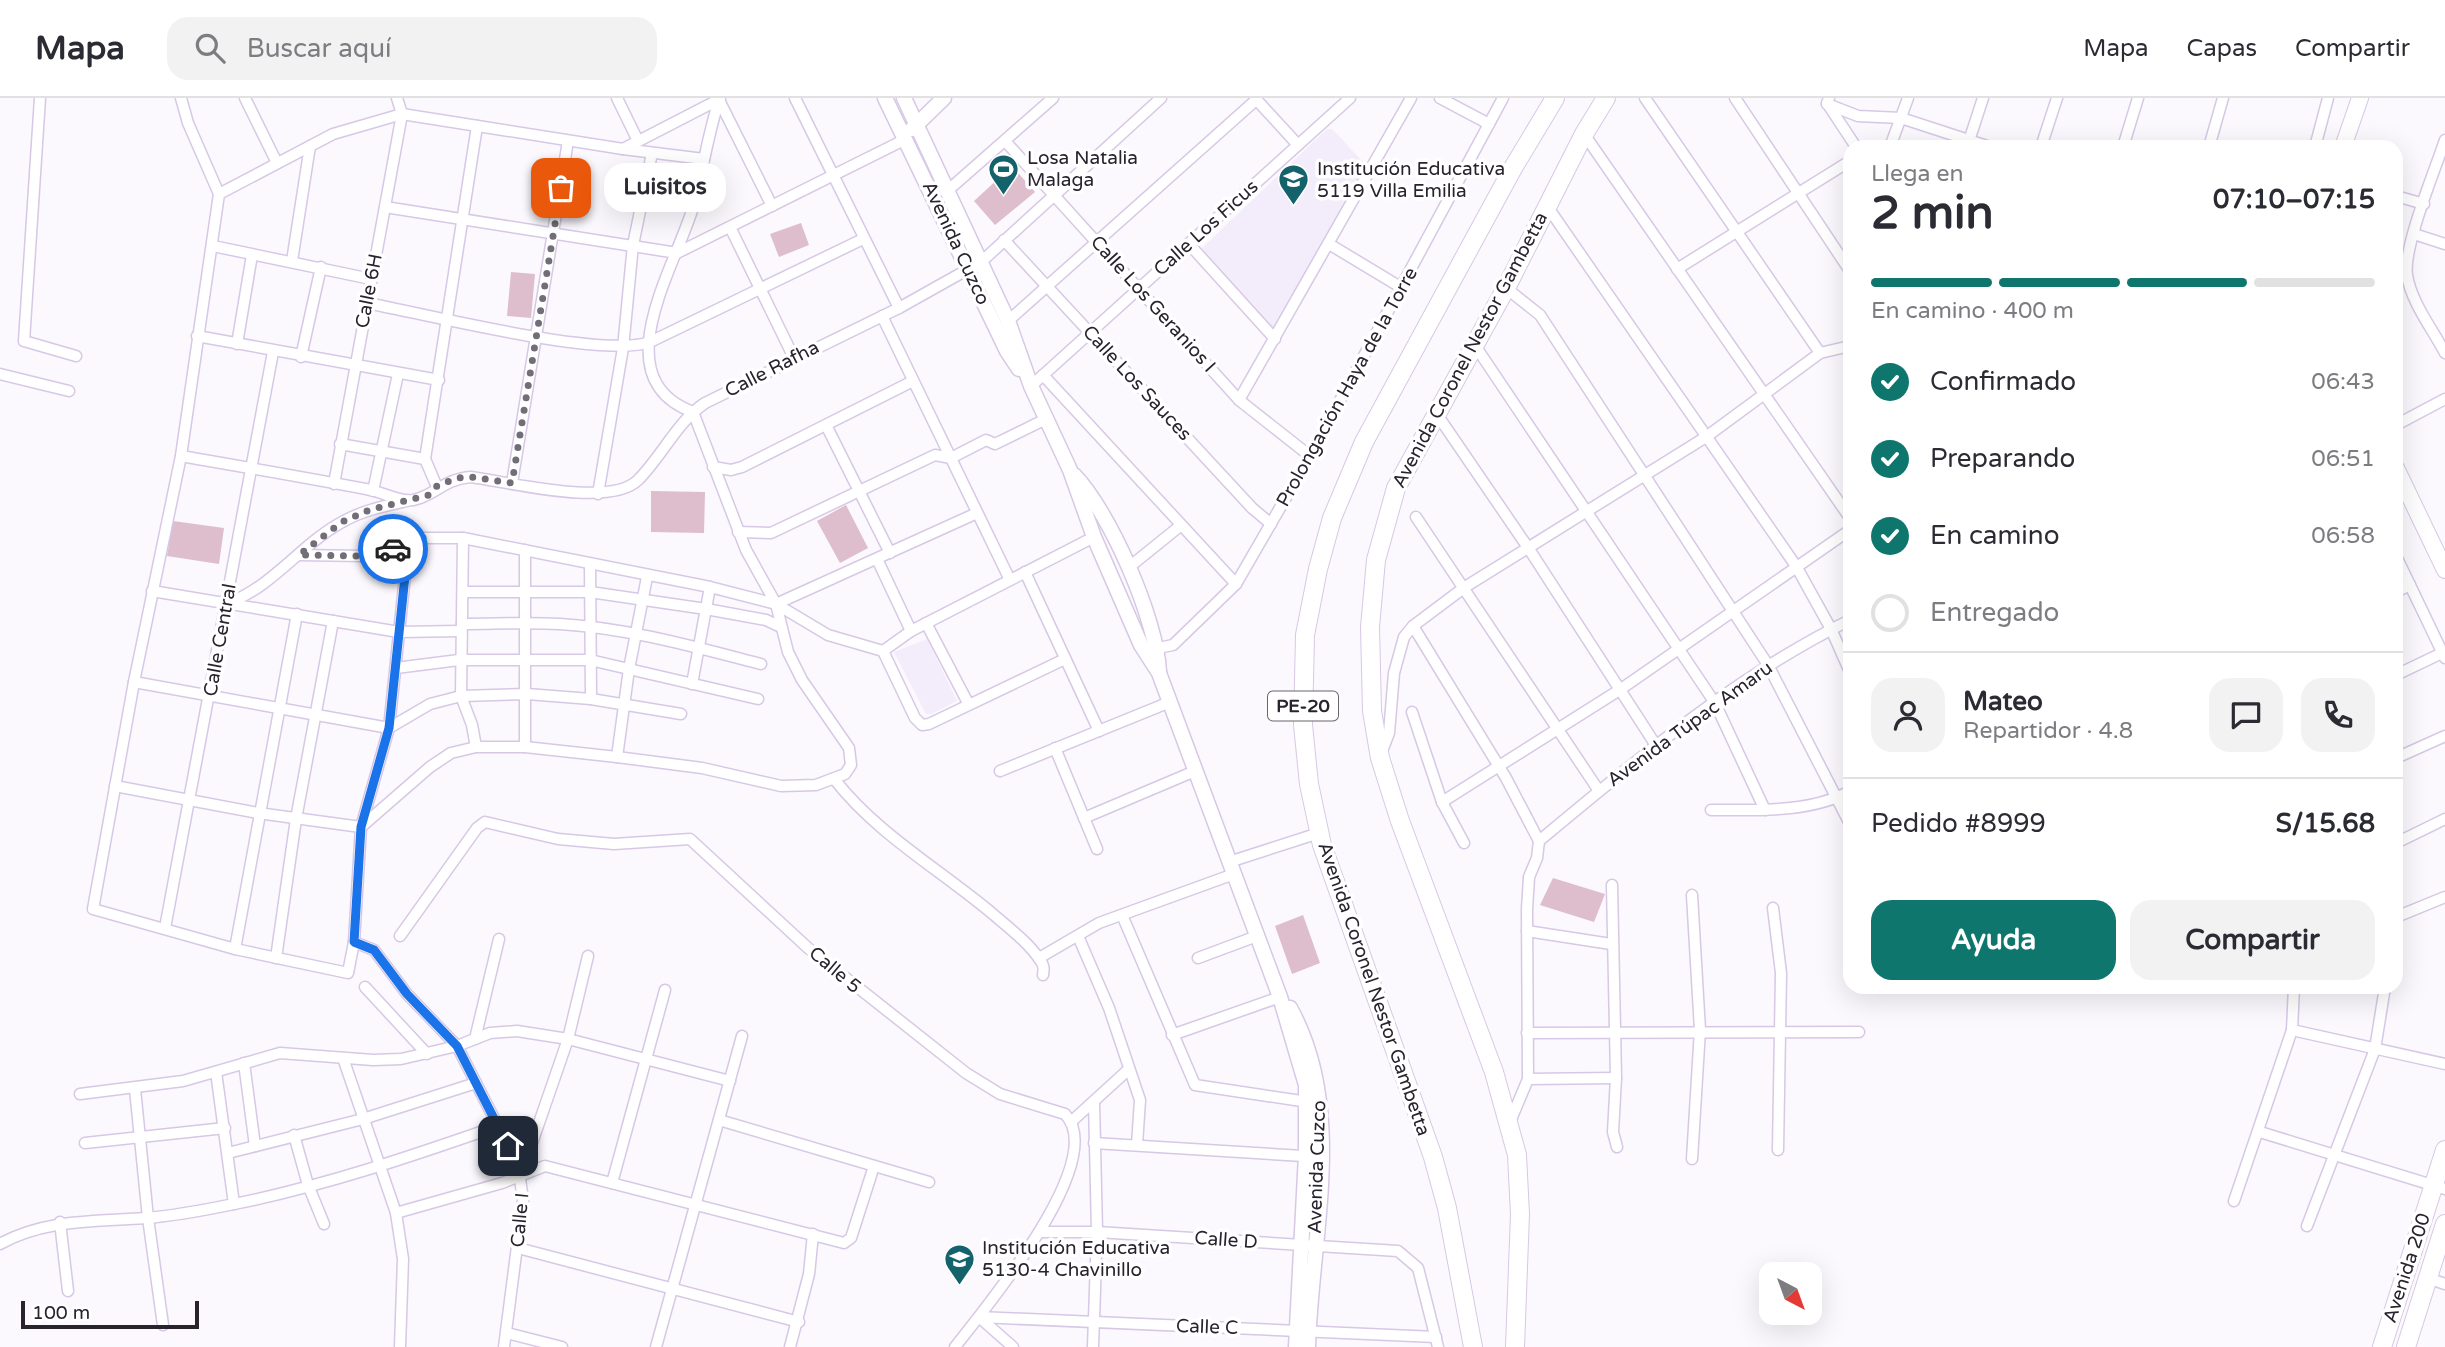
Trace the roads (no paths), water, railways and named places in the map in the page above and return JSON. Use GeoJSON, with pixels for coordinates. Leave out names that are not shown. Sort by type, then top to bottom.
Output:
{"type":"FeatureCollection","features":[{"type":"Feature","properties":{"kind":"main road","name":"Avenida Coronel Nestor Gambetta"},"geometry":{"type":"LineString","coordinates":[[1473,1347],[1447,1208],[1433,1157],[1402,1064],[1337,891],[1319,833],[1306,755],[1304,666],[1311,602],[1332,518],[1378,413],[1555,98]]}},
{"type":"Feature","properties":{"kind":"main road","name":"Avenida Coronel Nestor Gambetta"},"geometry":{"type":"LineString","coordinates":[[1515,1347],[1520,1181],[1510,1122],[1380,758],[1370,681],[1370,626],[1376,560],[1395,488],[1506,288],[1584,134],[1606,98]]}},
{"type":"Feature","properties":{"kind":"main road"},"geometry":{"type":"LineString","coordinates":[[2345,140],[2360,98]]}},
{"type":"Feature","properties":{"kind":"main road"},"geometry":{"type":"LineString","coordinates":[[2403,483],[2445,570]]}},
{"type":"Feature","properties":{"kind":"main road","name":"Avenida 200"},"geometry":{"type":"LineString","coordinates":[[2382,1347],[2439,1188],[2445,1150]]}},
{"type":"Feature","properties":{"kind":"main road","name":"Avenida 200"},"geometry":{"type":"LineString","coordinates":[[2406,1347],[2437,1281],[2445,1224]]}},
{"type":"Feature","properties":{"kind":"street"},"geometry":{"type":"LineString","coordinates":[[40,98],[24,341],[76,356]]}},
{"type":"Feature","properties":{"kind":"street"},"geometry":{"type":"LineString","coordinates":[[181,98],[188,123],[219,194],[181,456],[134,682],[93,909],[235,949],[348,973],[354,942],[361,827],[389,728],[405,576],[422,538]]}},
{"type":"Feature","properties":{"kind":"street"},"geometry":{"type":"LineString","coordinates":[[246,98],[277,163]]}},
{"type":"Feature","properties":{"kind":"street"},"geometry":{"type":"LineString","coordinates":[[617,98],[638,141]]}},
{"type":"Feature","properties":{"kind":"street"},"geometry":{"type":"LineString","coordinates":[[795,98],[899,308]]}},
{"type":"Feature","properties":{"kind":"street","name":"Avenida Cuzco"},"geometry":{"type":"LineString","coordinates":[[885,98],[1008,321],[1031,386],[1070,470],[1094,537],[1141,645],[1159,673],[1280,997],[1304,1073],[1313,1156]]}},
{"type":"Feature","properties":{"kind":"street","name":"Avenida Cuzco"},"geometry":{"type":"LineString","coordinates":[[904,98],[946,192],[1007,351],[1031,386]]}},
{"type":"Feature","properties":{"kind":"street"},"geometry":{"type":"LineString","coordinates":[[385,207],[677,253],[906,139],[916,124],[944,98]]}},
{"type":"Feature","properties":{"kind":"street"},"geometry":{"type":"LineString","coordinates":[[946,192],[1052,98]]}},
{"type":"Feature","properties":{"kind":"street","name":"Calle Rafha"},"geometry":{"type":"LineString","coordinates":[[598,494],[634,484],[693,412],[794,358],[899,308],[975,265],[1161,98]]}},
{"type":"Feature","properties":{"kind":"street"},"geometry":{"type":"LineString","coordinates":[[1239,400],[1411,98]]}},
{"type":"Feature","properties":{"kind":"street"},"geometry":{"type":"LineString","coordinates":[[1440,98],[1489,124]]}},
{"type":"Feature","properties":{"kind":"street","name":"Prolongación Haya de la Torre"},"geometry":{"type":"LineString","coordinates":[[1158,648],[1173,645],[1236,584],[1310,456],[1503,98]]}},
{"type":"Feature","properties":{"kind":"street"},"geometry":{"type":"LineString","coordinates":[[1645,98],[1820,353]]}},
{"type":"Feature","properties":{"kind":"street"},"geometry":{"type":"LineString","coordinates":[[1735,98],[1843,261]]}},
{"type":"Feature","properties":{"kind":"street"},"geometry":{"type":"LineString","coordinates":[[1892,140],[1908,98]]}},
{"type":"Feature","properties":{"kind":"street"},"geometry":{"type":"LineString","coordinates":[[1969,140],[1983,98]]}},
{"type":"Feature","properties":{"kind":"street"},"geometry":{"type":"LineString","coordinates":[[2043,140],[2057,98]]}},
{"type":"Feature","properties":{"kind":"street"},"geometry":{"type":"LineString","coordinates":[[2125,140],[2138,98]]}},
{"type":"Feature","properties":{"kind":"street"},"geometry":{"type":"LineString","coordinates":[[2211,140],[2224,98]]}},
{"type":"Feature","properties":{"kind":"street"},"geometry":{"type":"LineString","coordinates":[[2317,140],[2328,98]]}},
{"type":"Feature","properties":{"kind":"street"},"geometry":{"type":"LineString","coordinates":[[622,149],[720,99]]}},
{"type":"Feature","properties":{"kind":"street"},"geometry":{"type":"LineString","coordinates":[[115,786],[258,813],[361,827],[430,767],[451,753],[476,747],[525,747],[617,757],[702,768],[781,786],[816,785],[845,774],[851,765],[849,748],[803,680],[788,652],[776,604],[738,532],[693,412],[674,402],[652,377],[649,342],[652,314],[694,205],[720,99]]}},
{"type":"Feature","properties":{"kind":"street"},"geometry":{"type":"LineString","coordinates":[[720,99],[772,206]]}},
{"type":"Feature","properties":{"kind":"street"},"geometry":{"type":"LineString","coordinates":[[1008,321],[1256,99],[1298,145]]}},
{"type":"Feature","properties":{"kind":"street","name":"Calle Los Ficus"},"geometry":{"type":"LineString","coordinates":[[1031,386],[1347,99]]}},
{"type":"Feature","properties":{"kind":"street"},"geometry":{"type":"LineString","coordinates":[[1827,100],[1858,116],[1900,118],[1958,140]]}},
{"type":"Feature","properties":{"kind":"street"},"geometry":{"type":"LineString","coordinates":[[1827,100],[1852,140]]}},
{"type":"Feature","properties":{"kind":"street"},"geometry":{"type":"LineString","coordinates":[[219,194],[333,134],[402,103],[477,126],[704,159]]}},
{"type":"Feature","properties":{"kind":"street","name":"Calle 6H"},"geometry":{"type":"LineString","coordinates":[[334,484],[402,103]]}},
{"type":"Feature","properties":{"kind":"street"},"geometry":{"type":"LineString","coordinates":[[437,486],[425,459],[450,318],[477,126]]}},
{"type":"Feature","properties":{"kind":"street"},"geometry":{"type":"LineString","coordinates":[[1584,134],[1843,508]]}},
{"type":"Feature","properties":{"kind":"street"},"geometry":{"type":"LineString","coordinates":[[2445,140],[2414,234],[2407,274],[2413,293],[2445,353]]}},
{"type":"Feature","properties":{"kind":"street"},"geometry":{"type":"LineString","coordinates":[[512,483],[568,141]]}},
{"type":"Feature","properties":{"kind":"street","name":"Calle Los Geranios I"},"geometry":{"type":"LineString","coordinates":[[1005,141],[1239,400],[1310,456]]}},
{"type":"Feature","properties":{"kind":"street"},"geometry":{"type":"LineString","coordinates":[[292,261],[310,146]]}},
{"type":"Feature","properties":{"kind":"street"},"geometry":{"type":"LineString","coordinates":[[227,604],[254,593],[342,522],[369,510],[429,495],[437,486],[457,478],[471,477],[598,494],[624,348],[633,245],[652,153]]}},
{"type":"Feature","properties":{"kind":"street"},"geometry":{"type":"LineString","coordinates":[[1677,269],[1843,165]]}},
{"type":"Feature","properties":{"kind":"street"},"geometry":{"type":"LineString","coordinates":[[2403,198],[2424,204]]}},
{"type":"Feature","properties":{"kind":"street"},"geometry":{"type":"LineString","coordinates":[[1547,205],[1796,566],[1843,656]]}},
{"type":"Feature","properties":{"kind":"street"},"geometry":{"type":"LineString","coordinates":[[730,227],[794,358]]}},
{"type":"Feature","properties":{"kind":"street"},"geometry":{"type":"LineString","coordinates":[[2414,234],[2445,244]]}},
{"type":"Feature","properties":{"kind":"street"},"geometry":{"type":"LineString","coordinates":[[367,303],[535,335],[624,348],[649,342],[863,239]]}},
{"type":"Feature","properties":{"kind":"street","name":"Calle Los Sauces"},"geometry":{"type":"LineString","coordinates":[[1004,240],[1252,508],[1271,524]]}},
{"type":"Feature","properties":{"kind":"street"},"geometry":{"type":"LineString","coordinates":[[1189,244],[1275,339]]}},
{"type":"Feature","properties":{"kind":"street"},"geometry":{"type":"LineString","coordinates":[[1329,244],[1402,288]]}},
{"type":"Feature","properties":{"kind":"street"},"geometry":{"type":"LineString","coordinates":[[213,246],[372,279]]}},
{"type":"Feature","properties":{"kind":"street"},"geometry":{"type":"LineString","coordinates":[[237,344],[252,255]]}},
{"type":"Feature","properties":{"kind":"street"},"geometry":{"type":"LineString","coordinates":[[302,357],[321,267]]}},
{"type":"Feature","properties":{"kind":"street"},"geometry":{"type":"LineString","coordinates":[[1506,288],[1540,315],[1734,611],[1768,665],[1843,812]]}},
{"type":"Feature","properties":{"kind":"street"},"geometry":{"type":"LineString","coordinates":[[882,316],[1010,580]]}},
{"type":"Feature","properties":{"kind":"street"},"geometry":{"type":"LineString","coordinates":[[197,337],[439,380]]}},
{"type":"Feature","properties":{"kind":"street"},"geometry":{"type":"LineString","coordinates":[[1474,344],[1715,703],[1765,810]]}},
{"type":"Feature","properties":{"kind":"street"},"geometry":{"type":"LineString","coordinates":[[1380,758],[1389,733],[1397,661],[1404,637],[1413,626],[1465,587],[1588,513],[1706,437],[1820,353],[1843,348]]}},
{"type":"Feature","properties":{"kind":"street","name":"Calle Central"},"geometry":{"type":"LineString","coordinates":[[166,928],[273,352]]}},
{"type":"Feature","properties":{"kind":"street"},"geometry":{"type":"LineString","coordinates":[[373,491],[398,373]]}},
{"type":"Feature","properties":{"kind":"street"},"geometry":{"type":"LineString","coordinates":[[0,374],[69,391]]}},
{"type":"Feature","properties":{"kind":"street"},"geometry":{"type":"LineString","coordinates":[[1043,375],[1236,584]]}},
{"type":"Feature","properties":{"kind":"street"},"geometry":{"type":"LineString","coordinates":[[713,467],[731,470],[742,467],[913,381]]}},
{"type":"Feature","properties":{"kind":"street"},"geometry":{"type":"LineString","coordinates":[[2403,421],[2445,399]]}},
{"type":"Feature","properties":{"kind":"street"},"geometry":{"type":"LineString","coordinates":[[1436,413],[1529,549],[1657,747]]}},
{"type":"Feature","properties":{"kind":"street"},"geometry":{"type":"LineString","coordinates":[[738,532],[771,533],[935,456],[951,458],[986,440],[995,444],[1046,419]]}},
{"type":"Feature","properties":{"kind":"street"},"geometry":{"type":"LineString","coordinates":[[826,425],[890,553]]}},
{"type":"Feature","properties":{"kind":"street"},"geometry":{"type":"LineString","coordinates":[[340,444],[425,459]]}},
{"type":"Feature","properties":{"kind":"street"},"geometry":{"type":"LineString","coordinates":[[181,456],[410,500]]}},
{"type":"Feature","properties":{"kind":"street","name":"Avenida Cuzco"},"geometry":{"type":"LineString","coordinates":[[1070,470],[1093,498],[1128,568],[1158,648],[1159,673]]}},
{"type":"Feature","properties":{"kind":"street"},"geometry":{"type":"LineString","coordinates":[[776,604],[977,513]]}},
{"type":"Feature","properties":{"kind":"street"},"geometry":{"type":"LineString","coordinates":[[1416,517],[1599,791]]}},
{"type":"Feature","properties":{"kind":"street"},"geometry":{"type":"LineString","coordinates":[[1128,568],[1180,526]]}},
{"type":"Feature","properties":{"kind":"street"},"geometry":{"type":"LineString","coordinates":[[1442,802],[1621,689],[1843,535]]}},
{"type":"Feature","properties":{"kind":"street"},"geometry":{"type":"LineString","coordinates":[[883,651],[911,631],[1094,537]]}},
{"type":"Feature","properties":{"kind":"street"},"geometry":{"type":"LineString","coordinates":[[299,555],[363,556],[422,538],[463,538],[647,577],[710,587],[776,604],[828,635],[883,651],[915,718],[922,724],[929,724],[968,703],[1065,659]]}},
{"type":"Feature","properties":{"kind":"street"},"geometry":{"type":"LineString","coordinates":[[463,538],[459,660],[461,696],[472,725],[476,747]]}},
{"type":"Feature","properties":{"kind":"street"},"geometry":{"type":"LineString","coordinates":[[525,550],[525,747]]}},
{"type":"Feature","properties":{"kind":"street"},"geometry":{"type":"LineString","coordinates":[[877,559],[911,631]]}},
{"type":"Feature","properties":{"kind":"street"},"geometry":{"type":"LineString","coordinates":[[590,564],[591,699]]}},
{"type":"Feature","properties":{"kind":"street"},"geometry":{"type":"LineString","coordinates":[[2403,570],[2444,656],[2403,672]]}},
{"type":"Feature","properties":{"kind":"street"},"geometry":{"type":"LineString","coordinates":[[1025,572],[1099,731]]}},
{"type":"Feature","properties":{"kind":"street"},"geometry":{"type":"LineString","coordinates":[[617,757],[629,669],[647,577]]}},
{"type":"Feature","properties":{"kind":"street"},"geometry":{"type":"LineString","coordinates":[[2403,589],[2410,585]]}},
{"type":"Feature","properties":{"kind":"street"},"geometry":{"type":"LineString","coordinates":[[692,684],[710,587]]}},
{"type":"Feature","properties":{"kind":"street"},"geometry":{"type":"LineString","coordinates":[[152,591],[399,632],[524,624],[590,627],[636,634],[761,664]]}},
{"type":"Feature","properties":{"kind":"street"},"geometry":{"type":"LineString","coordinates":[[463,592],[590,592],[706,609],[766,620],[781,627]]}},
{"type":"Feature","properties":{"kind":"street"},"geometry":{"type":"LineString","coordinates":[[235,949],[258,813],[297,614]]}},
{"type":"Feature","properties":{"kind":"street"},"geometry":{"type":"LineString","coordinates":[[276,958],[296,819],[333,621]]}},
{"type":"Feature","properties":{"kind":"street"},"geometry":{"type":"LineString","coordinates":[[926,623],[968,703]]}},
{"type":"Feature","properties":{"kind":"street","name":"Avenida Túpac Amaru"},"geometry":{"type":"LineString","coordinates":[[1539,841],[1599,791],[1768,665],[1843,623]]}},
{"type":"Feature","properties":{"kind":"street"},"geometry":{"type":"LineString","coordinates":[[1413,626],[1498,766],[1539,841],[1537,858],[1529,877],[1528,1079],[1510,1122]]}},
{"type":"Feature","properties":{"kind":"street"},"geometry":{"type":"LineString","coordinates":[[396,668],[459,660],[590,660],[758,699]]}},
{"type":"Feature","properties":{"kind":"street"},"geometry":{"type":"LineString","coordinates":[[134,682],[389,728],[430,704],[461,696],[527,694],[591,699],[681,714]]}},
{"type":"Feature","properties":{"kind":"street"},"geometry":{"type":"LineString","coordinates":[[1000,771],[1170,702]]}},
{"type":"Feature","properties":{"kind":"street"},"geometry":{"type":"LineString","coordinates":[[1412,712],[1442,802],[1464,843]]}},
{"type":"Feature","properties":{"kind":"street"},"geometry":{"type":"LineString","coordinates":[[2403,755],[2445,736]]}},
{"type":"Feature","properties":{"kind":"street"},"geometry":{"type":"LineString","coordinates":[[1055,748],[1097,849]]}},
{"type":"Feature","properties":{"kind":"street"},"geometry":{"type":"LineString","coordinates":[[1084,818],[1195,771]]}},
{"type":"Feature","properties":{"kind":"street"},"geometry":{"type":"LineString","coordinates":[[835,780],[846,794],[896,838],[955,882],[1039,958],[1044,966],[1043,975]]}},
{"type":"Feature","properties":{"kind":"street"},"geometry":{"type":"LineString","coordinates":[[1711,810],[1765,810],[1836,799],[1843,795]]}},
{"type":"Feature","properties":{"kind":"street"},"geometry":{"type":"LineString","coordinates":[[2403,840],[2445,819]]}},
{"type":"Feature","properties":{"kind":"street","name":"Calle 5"},"geometry":{"type":"LineString","coordinates":[[400,936],[477,828],[485,822],[558,839],[614,844],[690,839],[818,956],[966,1073],[1000,1094],[1065,1114],[1072,1121]]}},
{"type":"Feature","properties":{"kind":"street"},"geometry":{"type":"LineString","coordinates":[[1039,958],[1099,923],[1319,833]]}},
{"type":"Feature","properties":{"kind":"street"},"geometry":{"type":"LineString","coordinates":[[1612,885],[1611,944],[1616,1078],[1613,1132],[1616,1147]]}},
{"type":"Feature","properties":{"kind":"street"},"geometry":{"type":"LineString","coordinates":[[1692,895],[1700,1030],[1692,1159]]}},
{"type":"Feature","properties":{"kind":"street"},"geometry":{"type":"LineString","coordinates":[[2403,914],[2445,897]]}},
{"type":"Feature","properties":{"kind":"street"},"geometry":{"type":"LineString","coordinates":[[1773,908],[1780,973],[1778,1150]]}},
{"type":"Feature","properties":{"kind":"street"},"geometry":{"type":"LineString","coordinates":[[1122,915],[1195,1085],[1308,1102]]}},
{"type":"Feature","properties":{"kind":"street"},"geometry":{"type":"LineString","coordinates":[[1527,931],[1611,944]]}},
{"type":"Feature","properties":{"kind":"street"},"geometry":{"type":"LineString","coordinates":[[1078,936],[1109,1008],[1140,1100],[1137,1145]]}},
{"type":"Feature","properties":{"kind":"street"},"geometry":{"type":"LineString","coordinates":[[1198,958],[1257,936]]}},
{"type":"Feature","properties":{"kind":"street"},"geometry":{"type":"LineString","coordinates":[[475,1039],[499,939]]}},
{"type":"Feature","properties":{"kind":"street","name":"Calle I"},"geometry":{"type":"LineString","coordinates":[[354,942],[374,950],[407,994],[457,1046],[521,1175],[523,1200],[504,1347]]}},
{"type":"Feature","properties":{"kind":"street"},"geometry":{"type":"LineString","coordinates":[[521,1175],[568,1039],[588,956]]}},
{"type":"Feature","properties":{"kind":"street"},"geometry":{"type":"LineString","coordinates":[[365,987],[428,1054]]}},
{"type":"Feature","properties":{"kind":"street"},"geometry":{"type":"LineString","coordinates":[[612,1183],[665,990]]}},
{"type":"Feature","properties":{"kind":"street"},"geometry":{"type":"LineString","coordinates":[[2234,1201],[2260,1132],[2292,1030],[2294,994]]}},
{"type":"Feature","properties":{"kind":"street"},"geometry":{"type":"LineString","coordinates":[[2307,1226],[2375,1049],[2384,994]]}},
{"type":"Feature","properties":{"kind":"street"},"geometry":{"type":"LineString","coordinates":[[1172,1035],[1280,997]]}},
{"type":"Feature","properties":{"kind":"street","name":"Avenida Cuzco"},"geometry":{"type":"LineString","coordinates":[[1280,997],[1297,1021],[1314,1064],[1321,1106],[1313,1156],[1302,1330],[1296,1347]]}},
{"type":"Feature","properties":{"kind":"street"},"geometry":{"type":"LineString","coordinates":[[2292,1030],[2445,1064]]}},
{"type":"Feature","properties":{"kind":"street"},"geometry":{"type":"LineString","coordinates":[[80,1094],[135,1089],[216,1072],[280,1054],[373,1060],[428,1054],[490,1033],[517,1031],[568,1039],[730,1081]]}},
{"type":"Feature","properties":{"kind":"street"},"geometry":{"type":"LineString","coordinates":[[1527,1032],[1859,1032]]}},
{"type":"Feature","properties":{"kind":"street"},"geometry":{"type":"LineString","coordinates":[[656,1347],[742,1036]]}},
{"type":"Feature","properties":{"kind":"street"},"geometry":{"type":"LineString","coordinates":[[342,1058],[382,1166],[396,1213],[402,1259],[400,1347]]}},
{"type":"Feature","properties":{"kind":"street"},"geometry":{"type":"LineString","coordinates":[[244,1063],[255,1146]]}},
{"type":"Feature","properties":{"kind":"street"},"geometry":{"type":"LineString","coordinates":[[955,1347],[1040,1232],[1072,1163],[1076,1140],[1072,1121],[1129,1069]]}},
{"type":"Feature","properties":{"kind":"street"},"geometry":{"type":"LineString","coordinates":[[216,1072],[234,1204]]}},
{"type":"Feature","properties":{"kind":"street"},"geometry":{"type":"LineString","coordinates":[[1528,1079],[1616,1078]]}},
{"type":"Feature","properties":{"kind":"street"},"geometry":{"type":"LineString","coordinates":[[228,1153],[363,1119],[476,1083]]}},
{"type":"Feature","properties":{"kind":"street"},"geometry":{"type":"LineString","coordinates":[[135,1089],[148,1218],[163,1325]]}},
{"type":"Feature","properties":{"kind":"street"},"geometry":{"type":"LineString","coordinates":[[1093,1347],[1097,1232],[1094,1102]]}},
{"type":"Feature","properties":{"kind":"street"},"geometry":{"type":"LineString","coordinates":[[719,1121],[929,1182]]}},
{"type":"Feature","properties":{"kind":"street"},"geometry":{"type":"LineString","coordinates":[[0,1244],[17,1234],[60,1222],[148,1218],[234,1204],[382,1166],[498,1126]]}},
{"type":"Feature","properties":{"kind":"street"},"geometry":{"type":"LineString","coordinates":[[86,1143],[225,1128]]}},
{"type":"Feature","properties":{"kind":"street"},"geometry":{"type":"LineString","coordinates":[[2260,1132],[2439,1188]]}},
{"type":"Feature","properties":{"kind":"street"},"geometry":{"type":"LineString","coordinates":[[294,1135],[307,1185],[324,1224]]}},
{"type":"Feature","properties":{"kind":"street"},"geometry":{"type":"LineString","coordinates":[[1094,1143],[1237,1154],[1313,1156]]}},
{"type":"Feature","properties":{"kind":"street"},"geometry":{"type":"LineString","coordinates":[[396,1213],[545,1166],[848,1242],[874,1166]]}},
{"type":"Feature","properties":{"kind":"street"},"geometry":{"type":"LineString","coordinates":[[60,1222],[68,1292]]}},
{"type":"Feature","properties":{"kind":"street","name":"Calle D"},"geometry":{"type":"LineString","coordinates":[[1040,1232],[1097,1232],[1398,1251],[1409,1257],[1418,1268],[1437,1342]]}},
{"type":"Feature","properties":{"kind":"street"},"geometry":{"type":"LineString","coordinates":[[790,1347],[799,1322],[813,1234]]}},
{"type":"Feature","properties":{"kind":"street"},"geometry":{"type":"LineString","coordinates":[[518,1248],[799,1322]]}},
{"type":"Feature","properties":{"kind":"street"},"geometry":{"type":"LineString","coordinates":[[979,1317],[1013,1347]]}},
{"type":"Feature","properties":{"kind":"street","name":"Calle C"},"geometry":{"type":"LineString","coordinates":[[979,1317],[1093,1324],[1302,1330],[1437,1342]]}},
{"type":"Feature","properties":{"kind":"street","name":"Avenida Cuzco"},"geometry":{"type":"LineString","coordinates":[[1302,1330],[1308,1347]]}},
{"type":"Feature","properties":{"kind":"street"},"geometry":{"type":"LineString","coordinates":[[507,1333],[562,1347]]}},
{"type":"Feature","properties":{"kind":"place","name":"Luisitos"},"geometry":{"type":"Point","coordinates":[561,188]}},
{"type":"Feature","properties":{"kind":"place","name":"Losa Natalia Malaga"},"geometry":{"type":"Point","coordinates":[1004,196]}},
{"type":"Feature","properties":{"kind":"place","name":"Institución Educativa 5119 Villa Emilia"},"geometry":{"type":"Point","coordinates":[1294,207]}},
{"type":"Feature","properties":{"kind":"place","name":"Institución Educativa 5130-4 Chavinillo"},"geometry":{"type":"Point","coordinates":[959,1286]}}]}
